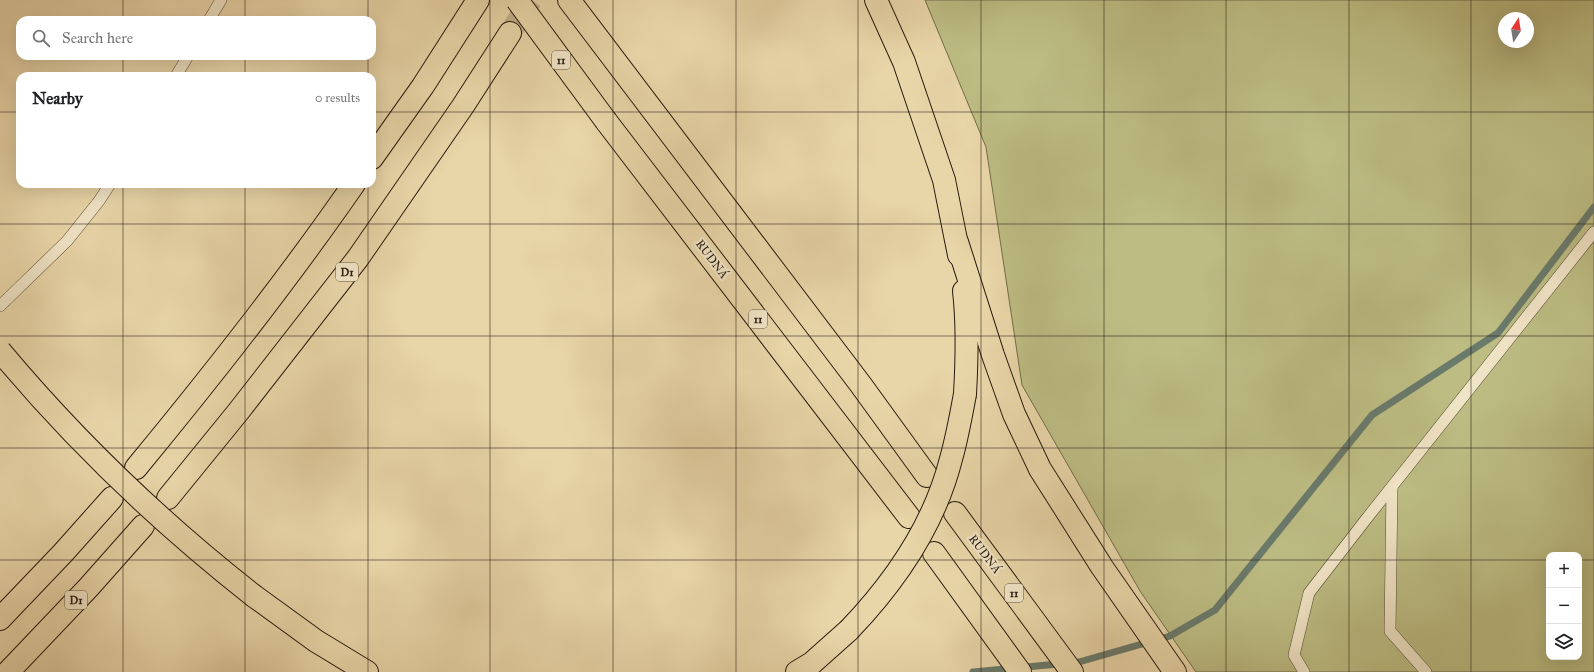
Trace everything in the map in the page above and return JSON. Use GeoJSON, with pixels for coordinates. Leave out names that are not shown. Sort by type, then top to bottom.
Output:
{"type":"FeatureCollection","features":[{"type":"Feature","properties":{"kind":"highway"},"geometry":{"type":"LineString","coordinates":[[376,152],[423,86],[478,0]]}},
{"type":"Feature","properties":{"kind":"highway","name":"RUDNÁ"},"geometry":{"type":"LineString","coordinates":[[517,0],[606,121],[909,517]]}},
{"type":"Feature","properties":{"kind":"highway"},"geometry":{"type":"LineString","coordinates":[[569,0],[861,385],[927,476]]}},
{"type":"Feature","properties":{"kind":"highway"},"geometry":{"type":"LineString","coordinates":[[797,672],[812,663],[849,630],[888,587],[908,559],[924,530],[939,496],[951,461],[965,394],[967,354],[966,315],[957,242],[944,180],[904,62],[876,0]]}},
{"type":"Feature","properties":{"kind":"highway","name":"D1"},"geometry":{"type":"LineString","coordinates":[[168,498],[238,412],[358,258],[463,106],[510,33]]}},
{"type":"Feature","properties":{"kind":"highway"},"geometry":{"type":"LineString","coordinates":[[136,468],[206,382],[325,226],[351,188]]}},
{"type":"Feature","properties":{"kind":"highway"},"geometry":{"type":"LineString","coordinates":[[957,242],[993,355],[1014,414],[1040,469],[1102,567],[1175,672]]}},
{"type":"Feature","properties":{"kind":"highway"},"geometry":{"type":"LineString","coordinates":[[0,351],[51,410],[103,463],[158,516],[215,566],[316,641],[367,672]]}},
{"type":"Feature","properties":{"kind":"highway"},"geometry":{"type":"LineString","coordinates":[[0,619],[63,553],[112,498]]}},
{"type":"Feature","properties":{"kind":"highway","name":"RUDNÁ"},"geometry":{"type":"LineString","coordinates":[[955,513],[1072,672]]}},
{"type":"Feature","properties":{"kind":"highway","name":"D1"},"geometry":{"type":"LineString","coordinates":[[8,672],[88,588],[143,526]]}},
{"type":"Feature","properties":{"kind":"highway"},"geometry":{"type":"LineString","coordinates":[[934,552],[1020,672]]}},
{"type":"Feature","properties":{"kind":"lane"},"geometry":{"type":"LineString","coordinates":[[211,16],[221,0]]}},
{"type":"Feature","properties":{"kind":"lane"},"geometry":{"type":"LineString","coordinates":[[178,72],[186,60]]}},
{"type":"Feature","properties":{"kind":"lane"},"geometry":{"type":"LineString","coordinates":[[0,306],[66,240],[99,201],[107,188]]}},
{"type":"Feature","properties":{"kind":"lane"},"geometry":{"type":"LineString","coordinates":[[1304,672],[1294,655],[1309,593],[1594,232]]}},
{"type":"Feature","properties":{"kind":"lane"},"geometry":{"type":"LineString","coordinates":[[1392,487],[1390,631],[1426,672]]}},
{"type":"Feature","properties":{"kind":"green space"},"geometry":{"type":"Polygon","coordinates":[[[925,0],[1594,0],[1594,672],[1196,672],[1140,591],[1022,385],[986,147],[925,0]]]}},
{"type":"Feature","properties":{"kind":"waterway"},"geometry":{"type":"LineString","coordinates":[[973,672],[1079,662],[1170,636],[1215,610],[1372,415],[1498,333],[1594,207]]}},
{"type":"Feature","properties":{"kind":"tunnel"},"geometry":{"type":"LineString","coordinates":[[510,33],[531,0]]}}]}
